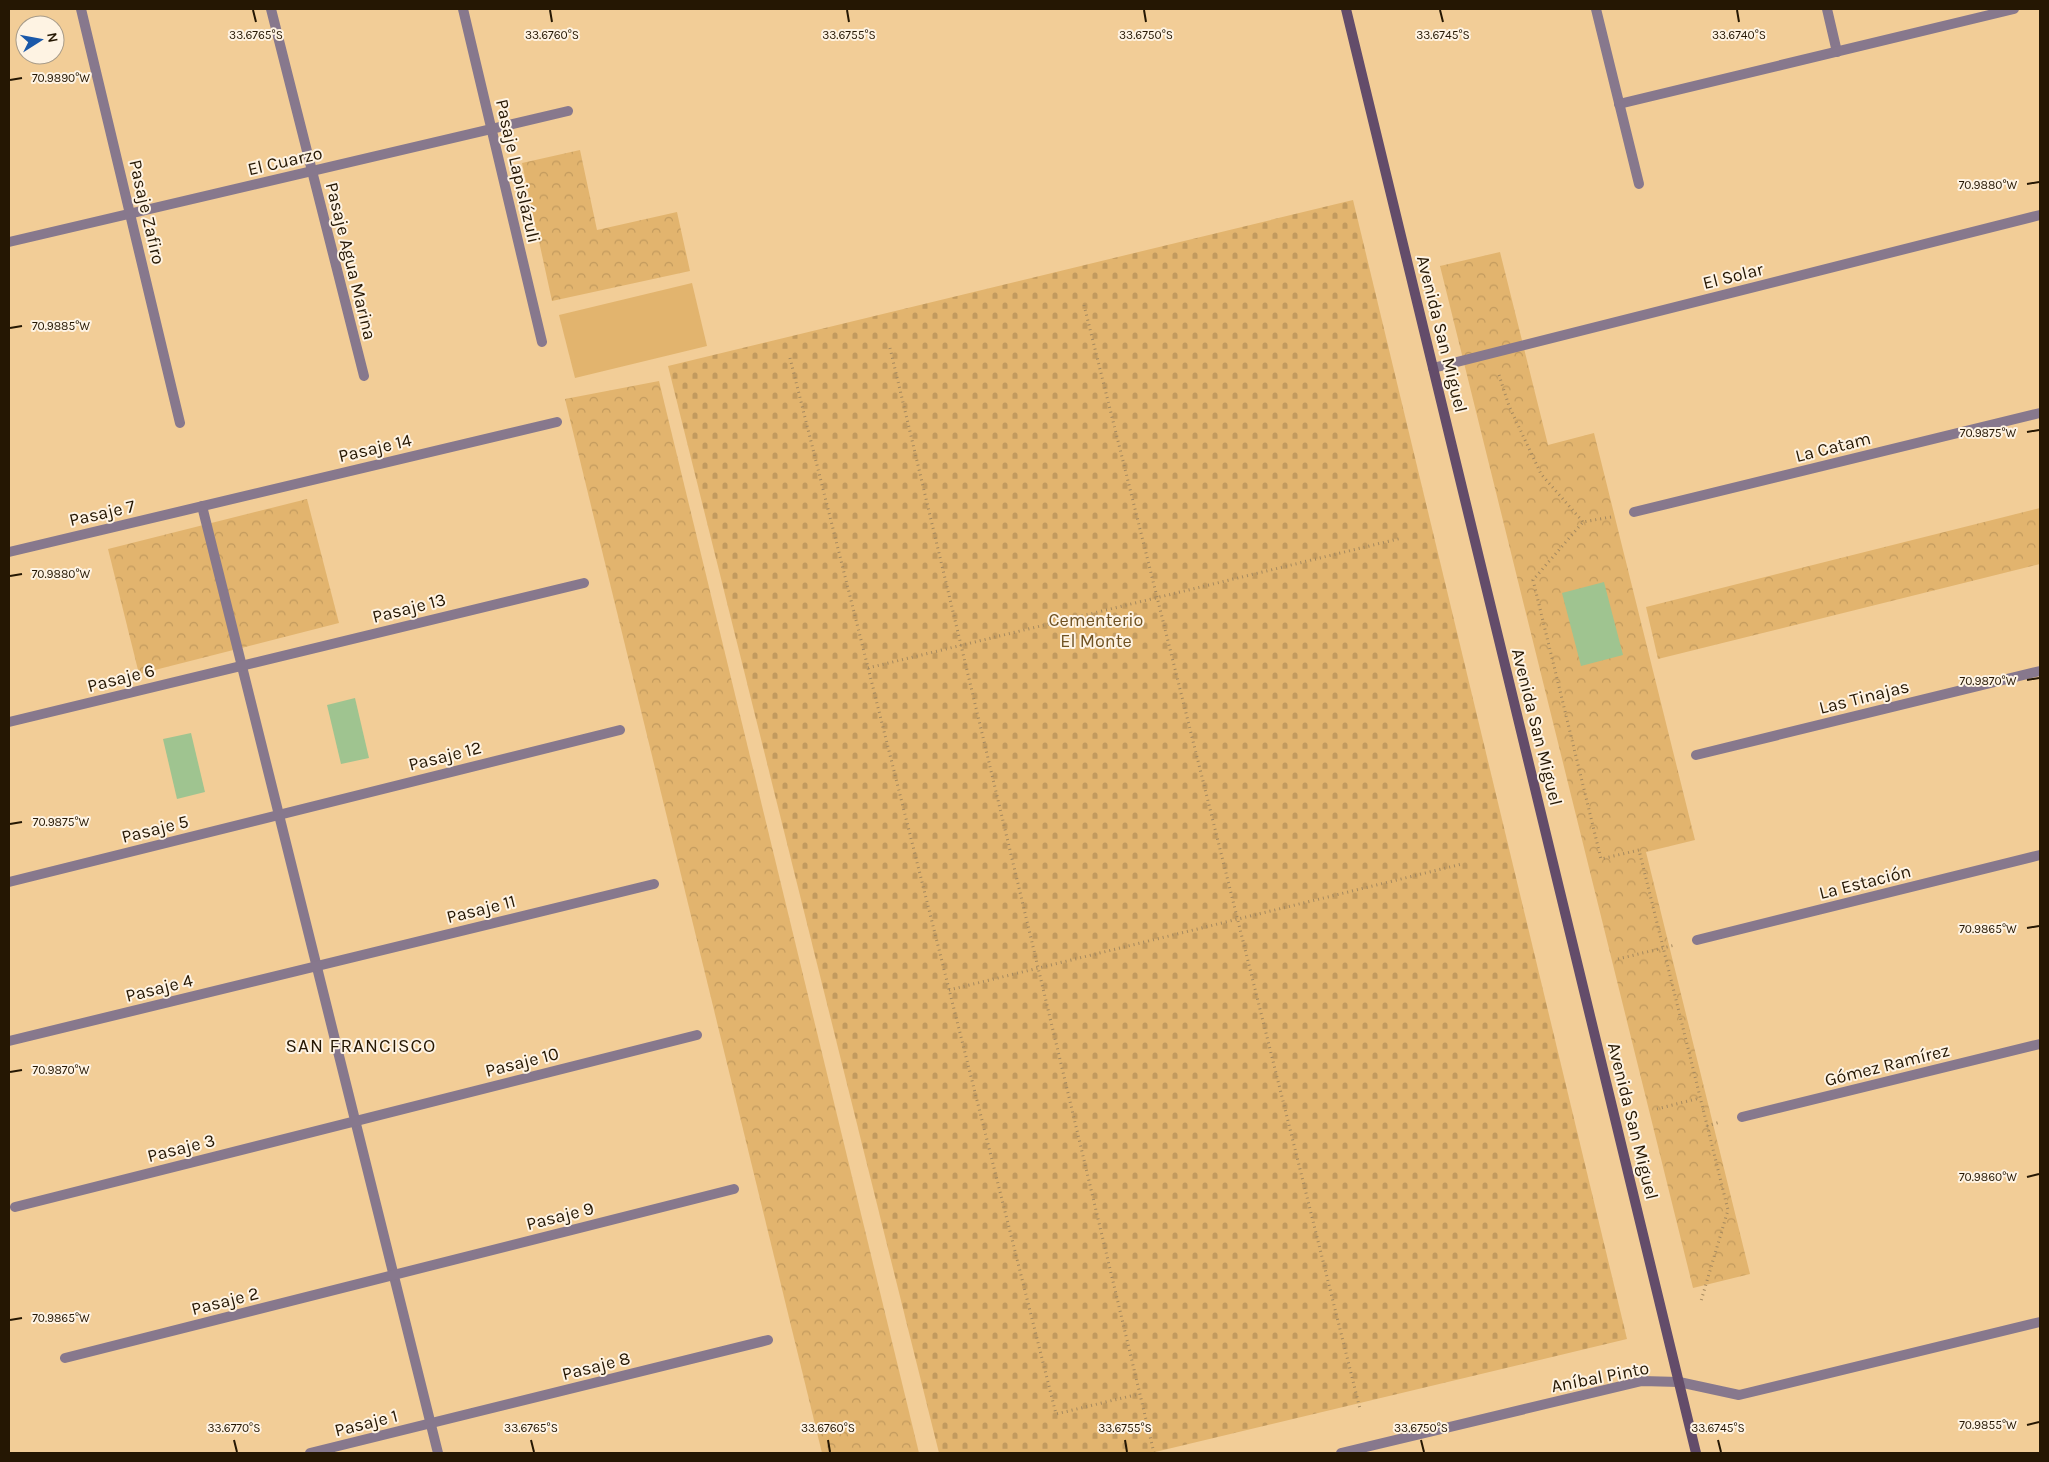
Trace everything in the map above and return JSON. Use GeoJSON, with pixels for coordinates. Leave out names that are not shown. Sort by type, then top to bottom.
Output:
{"type":"FeatureCollection","features":[{"type":"Feature","properties":{"kind":"street","name":"Pasaje Zafiro"},"geometry":{"type":"LineString","coordinates":[[81,9],[180,423]]}},
{"type":"Feature","properties":{"kind":"street","name":"Pasaje Agua Marina"},"geometry":{"type":"LineString","coordinates":[[271,9],[364,376]]}},
{"type":"Feature","properties":{"kind":"street","name":"Pasaje Lapislázuli"},"geometry":{"type":"LineString","coordinates":[[462,9],[542,342]]}},
{"type":"Feature","properties":{"kind":"street","name":"Avenida San Miguel"},"geometry":{"type":"LineString","coordinates":[[1346,9],[1696,1453]]}},
{"type":"Feature","properties":{"kind":"street"},"geometry":{"type":"LineString","coordinates":[[1596,9],[1638,184]]}},
{"type":"Feature","properties":{"kind":"street"},"geometry":{"type":"LineString","coordinates":[[1827,9],[1837,52]]}},
{"type":"Feature","properties":{"kind":"street"},"geometry":{"type":"LineString","coordinates":[[1620,104],[2014,9]]}},
{"type":"Feature","properties":{"kind":"street","name":"El Cuarzo"},"geometry":{"type":"LineString","coordinates":[[9,242],[568,111]]}},
{"type":"Feature","properties":{"kind":"street","name":"El Solar"},"geometry":{"type":"LineString","coordinates":[[1433,368],[2040,215]]}},
{"type":"Feature","properties":{"kind":"street","name":"La Catam"},"geometry":{"type":"LineString","coordinates":[[1634,512],[2040,413]]}},
{"type":"Feature","properties":{"kind":"street","name":"Pasaje 14"},"geometry":{"type":"LineString","coordinates":[[202,506],[556,422]]}},
{"type":"Feature","properties":{"kind":"street"},"geometry":{"type":"LineString","coordinates":[[202,506],[438,1453]]}},
{"type":"Feature","properties":{"kind":"street","name":"Pasaje 7"},"geometry":{"type":"LineString","coordinates":[[9,552],[202,506]]}},
{"type":"Feature","properties":{"kind":"street","name":"Pasaje 13"},"geometry":{"type":"LineString","coordinates":[[242,666],[584,583]]}},
{"type":"Feature","properties":{"kind":"street","name":"Pasaje 6"},"geometry":{"type":"LineString","coordinates":[[9,722],[242,666]]}},
{"type":"Feature","properties":{"kind":"street","name":"Las Tinajas"},"geometry":{"type":"LineString","coordinates":[[1696,755],[2040,671]]}},
{"type":"Feature","properties":{"kind":"street","name":"Pasaje 12"},"geometry":{"type":"LineString","coordinates":[[279,815],[620,730]]}},
{"type":"Feature","properties":{"kind":"street","name":"Pasaje 5"},"geometry":{"type":"LineString","coordinates":[[9,882],[279,815]]}},
{"type":"Feature","properties":{"kind":"street","name":"La Estación"},"geometry":{"type":"LineString","coordinates":[[1697,940],[2040,856]]}},
{"type":"Feature","properties":{"kind":"street","name":"Pasaje 11"},"geometry":{"type":"LineString","coordinates":[[317,966],[654,884]]}},
{"type":"Feature","properties":{"kind":"street","name":"Pasaje 4"},"geometry":{"type":"LineString","coordinates":[[9,1042],[317,966]]}},
{"type":"Feature","properties":{"kind":"street","name":"Pasaje 10"},"geometry":{"type":"LineString","coordinates":[[355,1121],[697,1035]]}},
{"type":"Feature","properties":{"kind":"street","name":"Gómez Ramírez"},"geometry":{"type":"LineString","coordinates":[[1742,1117],[2040,1044]]}},
{"type":"Feature","properties":{"kind":"street","name":"Pasaje 3"},"geometry":{"type":"LineString","coordinates":[[15,1207],[355,1121]]}},
{"type":"Feature","properties":{"kind":"street","name":"Pasaje 9"},"geometry":{"type":"LineString","coordinates":[[394,1275],[734,1189]]}},
{"type":"Feature","properties":{"kind":"street","name":"Pasaje 2"},"geometry":{"type":"LineString","coordinates":[[65,1358],[394,1275]]}},
{"type":"Feature","properties":{"kind":"street","name":"Aníbal Pinto"},"geometry":{"type":"LineString","coordinates":[[1341,1453],[1642,1381],[1679,1382],[1739,1395],[2040,1322]]}},
{"type":"Feature","properties":{"kind":"street","name":"Pasaje 8"},"geometry":{"type":"LineString","coordinates":[[431,1423],[768,1340]]}},
{"type":"Feature","properties":{"kind":"street","name":"Pasaje 1"},"geometry":{"type":"LineString","coordinates":[[310,1453],[431,1423]]}},
{"type":"Feature","properties":{"kind":"path"},"geometry":{"type":"LineString","coordinates":[[1084,305],[1360,1410]]}},
{"type":"Feature","properties":{"kind":"path"},"geometry":{"type":"LineString","coordinates":[[890,348],[1154,1453]]}},
{"type":"Feature","properties":{"kind":"path"},"geometry":{"type":"LineString","coordinates":[[1491,353],[1510,406],[1541,474],[1583,522]]}},
{"type":"Feature","properties":{"kind":"path"},"geometry":{"type":"LineString","coordinates":[[790,358],[1056,1414],[1140,1394]]}},
{"type":"Feature","properties":{"kind":"path"},"geometry":{"type":"LineString","coordinates":[[1634,512],[1583,522],[1533,580],[1600,859],[1639,850],[1728,1210],[1701,1301]]}},
{"type":"Feature","properties":{"kind":"path"},"geometry":{"type":"LineString","coordinates":[[868,668],[1402,538]]}},
{"type":"Feature","properties":{"kind":"path"},"geometry":{"type":"LineString","coordinates":[[949,990],[1462,864]]}},
{"type":"Feature","properties":{"kind":"path"},"geometry":{"type":"LineString","coordinates":[[1618,959],[1697,940]]}},
{"type":"Feature","properties":{"kind":"path"},"geometry":{"type":"LineString","coordinates":[[1658,1109],[1700,1098]]}},
{"type":"Feature","properties":{"kind":"green space"},"geometry":{"type":"Polygon","coordinates":[[[580,150],[597,230],[677,212],[690,271],[552,301],[522,163],[580,150]]]}},
{"type":"Feature","properties":{"kind":"green space","name":"Cementerio El Monte"},"geometry":{"type":"Polygon","coordinates":[[[1353,200],[1627,1339],[1151,1453],[939,1453],[668,366],[1353,200]]]}},
{"type":"Feature","properties":{"kind":"green space"},"geometry":{"type":"Polygon","coordinates":[[[1500,252],[1548,445],[1594,433],[1695,840],[1646,852],[1750,1274],[1693,1288],[1440,266],[1500,252]]]}},
{"type":"Feature","properties":{"kind":"green space"},"geometry":{"type":"Polygon","coordinates":[[[692,283],[707,346],[575,378],[559,315],[692,283]]]}},
{"type":"Feature","properties":{"kind":"green space"},"geometry":{"type":"Polygon","coordinates":[[[659,381],[919,1453],[822,1453],[565,399],[659,381]]]}},
{"type":"Feature","properties":{"kind":"green space"},"geometry":{"type":"Polygon","coordinates":[[[307,499],[339,623],[139,674],[108,549],[307,499]]]}},
{"type":"Feature","properties":{"kind":"green space"},"geometry":{"type":"Polygon","coordinates":[[[2040,508],[2040,564],[1658,659],[1646,607],[2040,508]]]}},
{"type":"Feature","properties":{"kind":"building"},"geometry":{"type":"Polygon","coordinates":[[[1604,582],[1623,655],[1581,666],[1562,593],[1604,582]]]}},
{"type":"Feature","properties":{"kind":"building"},"geometry":{"type":"Polygon","coordinates":[[[355,698],[369,758],[341,764],[327,705],[355,698]]]}},
{"type":"Feature","properties":{"kind":"building"},"geometry":{"type":"Polygon","coordinates":[[[191,733],[205,792],[177,799],[163,739],[191,733]]]}},
{"type":"Feature","properties":{"kind":"district","name":"SAN FRANCISCO"},"geometry":{"type":"Point","coordinates":[361,1046]}}]}
